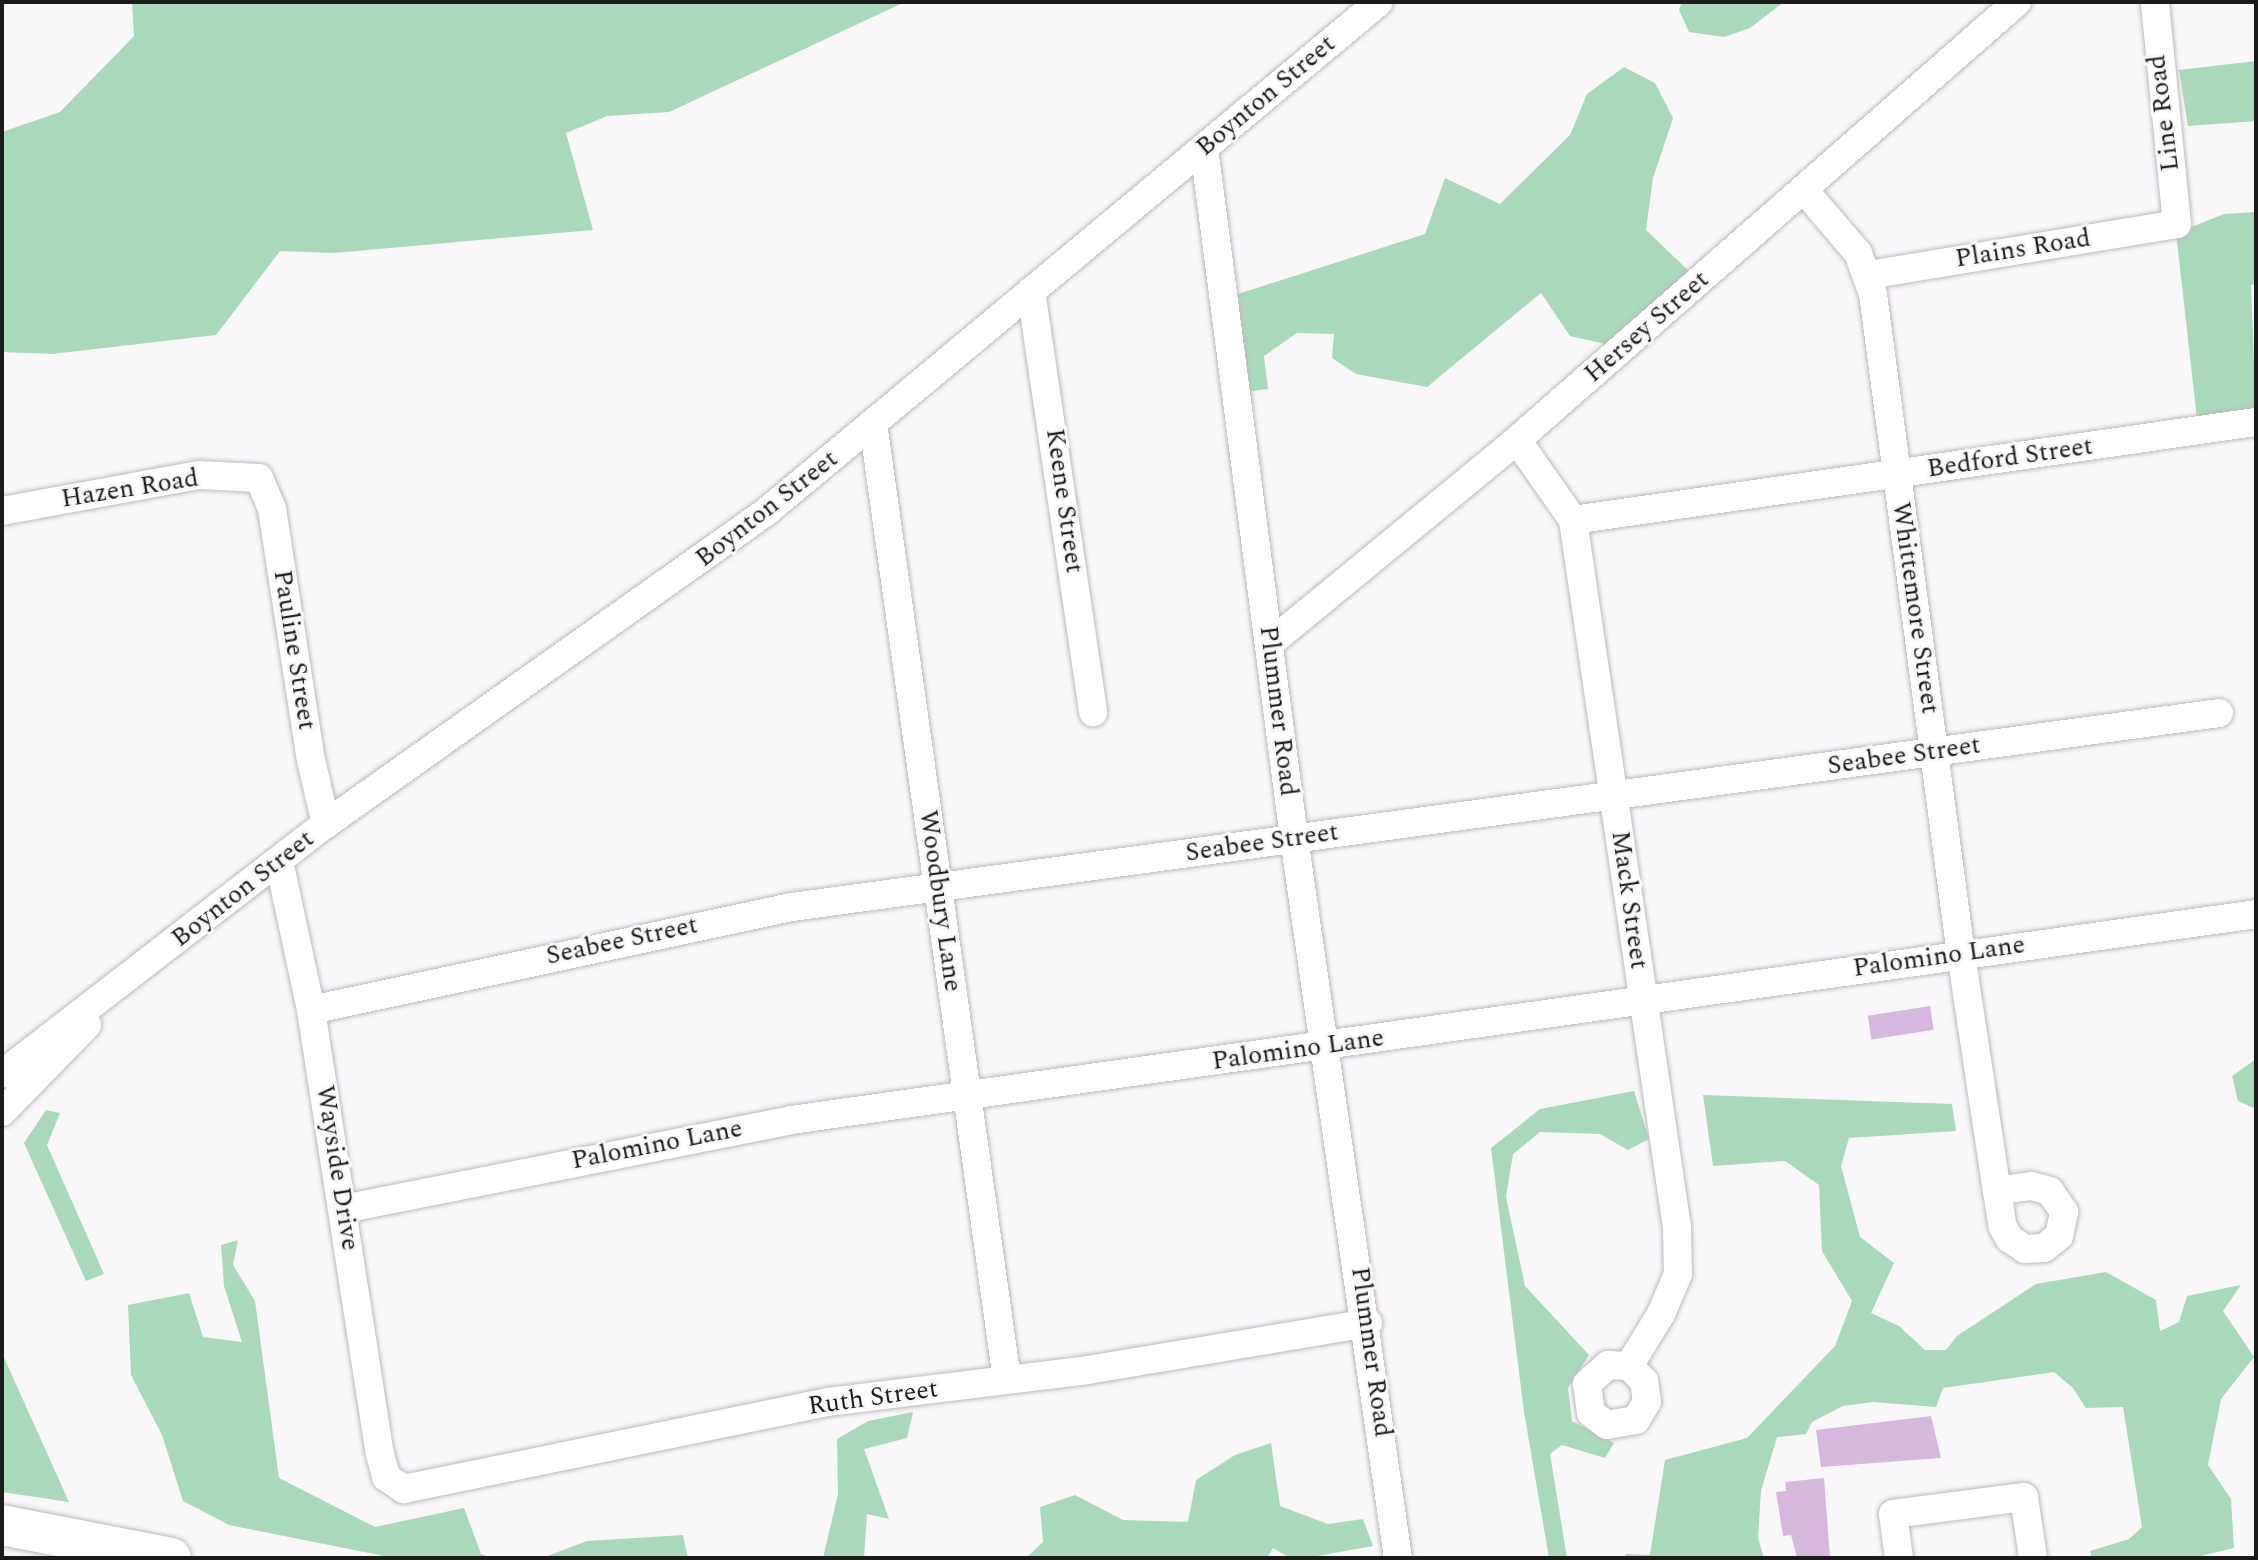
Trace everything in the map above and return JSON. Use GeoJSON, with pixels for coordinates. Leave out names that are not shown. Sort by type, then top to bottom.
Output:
{"type":"FeatureCollection","features":[{"type":"Feature","properties":{"kind":"highway"},"geometry":{"type":"LineString","coordinates":[[2,1525],[171,1558]]}},
{"type":"Feature","properties":{"kind":"street","name":"Boynton Street"},"geometry":{"type":"LineString","coordinates":[[2,1074],[128,981],[326,824],[699,563],[873,423],[1379,2]]}},
{"type":"Feature","properties":{"kind":"street","name":"Hersey Street"},"geometry":{"type":"LineString","coordinates":[[1269,644],[1517,440],[2017,2]]}},
{"type":"Feature","properties":{"kind":"street","name":"Line Road"},"geometry":{"type":"LineString","coordinates":[[2155,2],[2177,224]]}},
{"type":"Feature","properties":{"kind":"street","name":"Plummer Road"},"geometry":{"type":"LineString","coordinates":[[1204,148],[1294,838],[1368,1323],[1398,1558]]}},
{"type":"Feature","properties":{"kind":"street","name":"Whittemore Street"},"geometry":{"type":"LineString","coordinates":[[1804,190],[1858,253],[1869,275],[1961,954],[1997,1191]]}},
{"type":"Feature","properties":{"kind":"street","name":"Plains Road"},"geometry":{"type":"LineString","coordinates":[[1869,275],[2177,224]]}},
{"type":"Feature","properties":{"kind":"street","name":"Keene Street"},"geometry":{"type":"LineString","coordinates":[[1031,291],[1093,712]]}},
{"type":"Feature","properties":{"kind":"street","name":"Bedford Street"},"geometry":{"type":"LineString","coordinates":[[1573,520],[2256,422]]}},
{"type":"Feature","properties":{"kind":"street","name":"Woodbury Lane"},"geometry":{"type":"LineString","coordinates":[[873,423],[1007,1380]]}},
{"type":"Feature","properties":{"kind":"street","name":"Mack Street"},"geometry":{"type":"LineString","coordinates":[[1517,440],[1573,520],[1679,1252],[1672,1294],[1629,1366]]}},
{"type":"Feature","properties":{"kind":"street","name":"Hazen Road"},"geometry":{"type":"LineString","coordinates":[[2,511],[199,475],[259,478]]}},
{"type":"Feature","properties":{"kind":"street","name":"Pauline Street"},"geometry":{"type":"LineString","coordinates":[[259,478],[272,509],[311,760],[326,824]]}},
{"type":"Feature","properties":{"kind":"street","name":"Seabee Street"},"geometry":{"type":"LineString","coordinates":[[311,1010],[707,923],[938,886],[2219,713]]}},
{"type":"Feature","properties":{"kind":"street","name":"Wayside Drive"},"geometry":{"type":"LineString","coordinates":[[279,861],[311,1010],[386,1477]]}},
{"type":"Feature","properties":{"kind":"street","name":"Palomino Lane"},"geometry":{"type":"LineString","coordinates":[[343,1209],[791,1120],[968,1098],[2256,914]]}},
{"type":"Feature","properties":{"kind":"street","name":"Boynton Street"},"geometry":{"type":"LineString","coordinates":[[2,1112],[128,981]]}},
{"type":"Feature","properties":{"kind":"street","name":"Ruth Street"},"geometry":{"type":"LineString","coordinates":[[386,1477],[404,1489],[447,1484],[828,1402],[1007,1380],[1368,1323]]}},
{"type":"Feature","properties":{"kind":"street"},"geometry":{"type":"LineString","coordinates":[[1899,1558],[1893,1514],[2024,1497],[2033,1558]]}},
{"type":"Feature","properties":{"kind":"green space"},"geometry":{"type":"Polygon","coordinates":[[[132,2],[905,2],[669,112],[607,116],[566,133],[593,230],[334,253],[280,251],[216,335],[52,354],[2,352],[2,132],[60,112],[134,36],[132,2]]]}},
{"type":"Feature","properties":{"kind":"green space"},"geometry":{"type":"Polygon","coordinates":[[[1682,2],[1784,2],[1750,28],[1724,37],[1689,32],[1679,10],[1682,2]]]}},
{"type":"Feature","properties":{"kind":"green space"},"geometry":{"type":"Polygon","coordinates":[[[2256,61],[2256,121],[2188,126],[2179,70],[2256,61]]]}},
{"type":"Feature","properties":{"kind":"green space"},"geometry":{"type":"Polygon","coordinates":[[[1624,67],[1655,83],[1673,118],[1653,178],[1646,230],[1693,275],[1610,345],[1570,336],[1541,293],[1427,387],[1356,374],[1332,358],[1334,334],[1297,333],[1264,356],[1268,389],[1244,392],[1235,295],[1425,234],[1445,178],[1500,204],[1570,135],[1587,94],[1624,67]]]}},
{"type":"Feature","properties":{"kind":"green space"},"geometry":{"type":"Polygon","coordinates":[[[2256,212],[2256,284],[2251,285],[2256,409],[2197,419],[2176,233],[2224,214],[2256,212]]]}},
{"type":"Feature","properties":{"kind":"green space"},"geometry":{"type":"Polygon","coordinates":[[[2256,1059],[2256,1109],[2238,1101],[2232,1076],[2256,1059]]]}},
{"type":"Feature","properties":{"kind":"green space"},"geometry":{"type":"Polygon","coordinates":[[[1634,1091],[1649,1139],[1628,1150],[1600,1134],[1540,1132],[1513,1154],[1506,1197],[1525,1286],[1589,1355],[1568,1388],[1572,1421],[1614,1443],[1605,1458],[1562,1445],[1550,1454],[1567,1558],[1549,1558],[1524,1412],[1491,1148],[1540,1109],[1634,1091]]]}},
{"type":"Feature","properties":{"kind":"green space"},"geometry":{"type":"Polygon","coordinates":[[[1703,1095],[1952,1104],[1956,1131],[1849,1138],[1841,1166],[1860,1237],[1894,1263],[1871,1313],[1899,1326],[1925,1350],[1946,1350],[1957,1336],[2036,1284],[2106,1272],[2156,1300],[2160,1331],[2179,1322],[2187,1296],[2241,1285],[2223,1311],[2254,1357],[2221,1399],[2208,1465],[2231,1499],[2234,1548],[2192,1558],[2092,1558],[2090,1551],[2129,1539],[2142,1527],[2123,1407],[2086,1408],[2073,1388],[2054,1372],[1943,1388],[1936,1407],[1873,1402],[1843,1406],[1812,1422],[1806,1434],[1777,1437],[1761,1491],[1758,1538],[1764,1558],[1624,1558],[1626,1554],[1650,1555],[1665,1460],[1747,1438],[1835,1346],[1852,1301],[1822,1251],[1819,1185],[1785,1161],[1713,1166],[1703,1095]]]}},
{"type":"Feature","properties":{"kind":"green space"},"geometry":{"type":"Polygon","coordinates":[[[46,1110],[60,1113],[47,1145],[104,1274],[86,1281],[24,1143],[46,1110]]]}},
{"type":"Feature","properties":{"kind":"green space"},"geometry":{"type":"Polygon","coordinates":[[[238,1240],[233,1265],[255,1301],[279,1478],[375,1527],[464,1508],[481,1554],[491,1558],[394,1558],[229,1525],[183,1501],[162,1435],[131,1375],[128,1305],[189,1293],[203,1337],[242,1342],[224,1286],[221,1245],[238,1240]]]}},
{"type":"Feature","properties":{"kind":"green space"},"geometry":{"type":"Polygon","coordinates":[[[2,1353],[69,1502],[2,1492],[2,1353]]]}},
{"type":"Feature","properties":{"kind":"green space"},"geometry":{"type":"Polygon","coordinates":[[[913,1412],[907,1438],[864,1449],[889,1519],[867,1514],[864,1558],[823,1558],[838,1494],[837,1439],[868,1421],[913,1412]]]}},
{"type":"Feature","properties":{"kind":"green space"},"geometry":{"type":"Polygon","coordinates":[[[1271,1443],[1280,1506],[1328,1524],[1363,1519],[1373,1546],[1306,1558],[1290,1558],[1273,1548],[1267,1558],[1026,1558],[1043,1542],[1040,1507],[1075,1495],[1123,1520],[1188,1522],[1196,1480],[1235,1455],[1271,1443]]]}},
{"type":"Feature","properties":{"kind":"green space"},"geometry":{"type":"Polygon","coordinates":[[[683,1535],[688,1558],[542,1558],[587,1541],[683,1535]]]}},
{"type":"Feature","properties":{"kind":"building"},"geometry":{"type":"Polygon","coordinates":[[[1930,1006],[1934,1030],[1872,1040],[1868,1016],[1930,1006]]]}},
{"type":"Feature","properties":{"kind":"building"},"geometry":{"type":"Polygon","coordinates":[[[1931,1416],[1941,1458],[1821,1467],[1816,1430],[1931,1416]]]}},
{"type":"Feature","properties":{"kind":"building"},"geometry":{"type":"Polygon","coordinates":[[[1824,1478],[1830,1558],[1797,1558],[1791,1535],[1783,1536],[1776,1492],[1786,1491],[1785,1482],[1824,1478]]]}}]}
